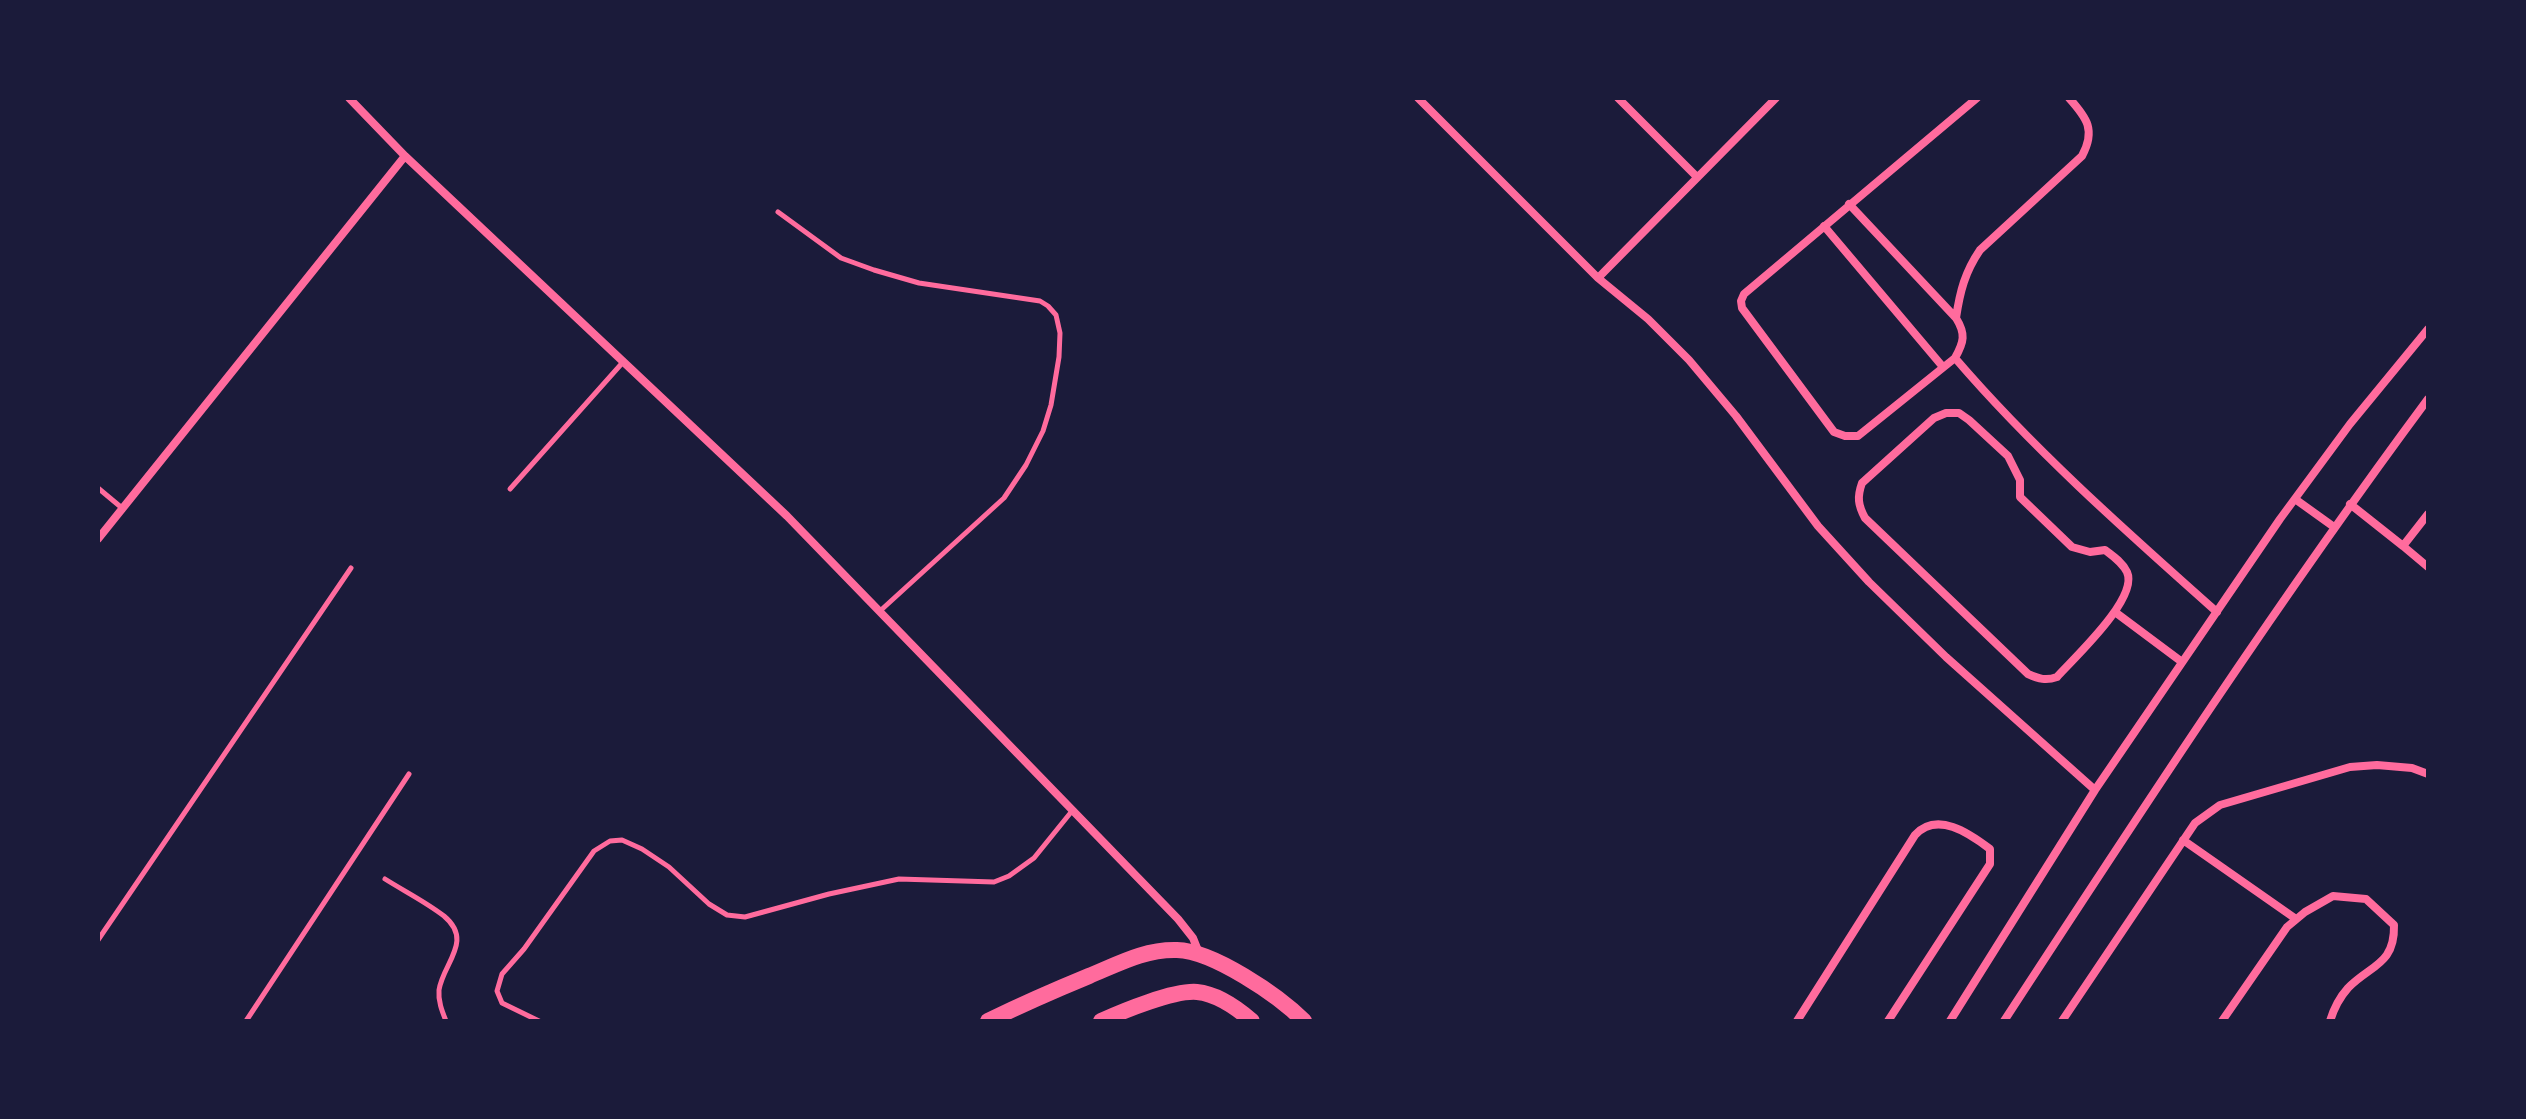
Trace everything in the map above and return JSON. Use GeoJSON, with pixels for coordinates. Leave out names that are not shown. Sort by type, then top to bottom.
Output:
{"type":"FeatureCollection","features":[{"type":"Feature","properties":{"kind":"highway"},"geometry":{"type":"LineString","coordinates":[[988,1021],[1147,952],[1178,950],[1199,954],[1234,970],[1304,1021]]}},
{"type":"Feature","properties":{"kind":"highway"},"geometry":{"type":"LineString","coordinates":[[1101,1021],[1183,993],[1198,992],[1237,1008],[1252,1021]]}},
{"type":"Feature","properties":{"kind":"street"},"geometry":{"type":"LineString","coordinates":[[349,98],[405,156],[787,516],[1178,919],[1193,938],[1199,954]]}},
{"type":"Feature","properties":{"kind":"street"},"geometry":{"type":"LineString","coordinates":[[1418,98],[1598,278],[1648,319],[1689,360],[1736,416],[1818,526],[1869,582],[1946,657],[2095,790]]}},
{"type":"Feature","properties":{"kind":"street"},"geometry":{"type":"LineString","coordinates":[[1618,98],[1697,177]]}},
{"type":"Feature","properties":{"kind":"street"},"geometry":{"type":"LineString","coordinates":[[1598,278],[1776,98]]}},
{"type":"Feature","properties":{"kind":"street"},"geometry":{"type":"LineString","coordinates":[[1849,204],[1956,318],[1963,328],[1964,343],[1955,358],[1858,436],[1834,432],[1742,308],[1741,301],[1744,294],[1849,204],[1977,98]]}},
{"type":"Feature","properties":{"kind":"street"},"geometry":{"type":"LineString","coordinates":[[1956,318],[1960,289],[1968,268],[1980,250],[2082,156],[2089,144],[2086,119],[2069,98]]}},
{"type":"Feature","properties":{"kind":"street"},"geometry":{"type":"LineString","coordinates":[[98,539],[405,156]]}},
{"type":"Feature","properties":{"kind":"street"},"geometry":{"type":"LineString","coordinates":[[1824,226],[1943,367]]}},
{"type":"Feature","properties":{"kind":"street"},"geometry":{"type":"LineString","coordinates":[[1950,1021],[2095,790],[2182,662],[2350,424],[2428,329]]}},
{"type":"Feature","properties":{"kind":"street"},"geometry":{"type":"LineString","coordinates":[[1955,358],[1992,402],[2217,612]]}},
{"type":"Feature","properties":{"kind":"street"},"geometry":{"type":"LineString","coordinates":[[2004,1021],[2140,813],[2334,527],[2428,399]]}},
{"type":"Feature","properties":{"kind":"street"},"geometry":{"type":"LineString","coordinates":[[1946,413],[1959,413],[2008,456],[2020,480],[2020,497],[2072,547],[2090,552],[2105,550],[2118,559],[2128,573],[2129,588],[2115,612],[2057,677],[2039,679],[2028,674],[1865,518],[1858,506],[1862,483],[1934,418],[1946,413]]}},
{"type":"Feature","properties":{"kind":"street"},"geometry":{"type":"LineString","coordinates":[[2295,499],[2334,527]]}},
{"type":"Feature","properties":{"kind":"street"},"geometry":{"type":"LineString","coordinates":[[2350,504],[2428,567]]}},
{"type":"Feature","properties":{"kind":"street"},"geometry":{"type":"LineString","coordinates":[[2403,546],[2428,514]]}},
{"type":"Feature","properties":{"kind":"street"},"geometry":{"type":"LineString","coordinates":[[2115,612],[2182,662]]}},
{"type":"Feature","properties":{"kind":"street"},"geometry":{"type":"LineString","coordinates":[[2062,1021],[2195,823],[2220,805],[2350,767],[2377,765],[2412,768],[2428,774]]}},
{"type":"Feature","properties":{"kind":"street"},"geometry":{"type":"LineString","coordinates":[[1797,1021],[1915,835],[1922,827],[1933,823],[1952,826],[1990,849],[1990,864],[1888,1021]]}},
{"type":"Feature","properties":{"kind":"street"},"geometry":{"type":"LineString","coordinates":[[2183,840],[2296,919]]}},
{"type":"Feature","properties":{"kind":"street"},"geometry":{"type":"LineString","coordinates":[[2222,1021],[2287,927],[2296,919],[2333,896],[2366,899],[2394,925],[2394,939],[2387,955],[2374,970],[2350,986],[2337,1002],[2330,1021]]}},
{"type":"Feature","properties":{"kind":"lane"},"geometry":{"type":"LineString","coordinates":[[778,212],[841,258],[919,283],[1040,301],[1056,315],[1060,333],[1059,357],[1051,405],[1043,431],[1026,465],[1004,498],[880,611]]}},
{"type":"Feature","properties":{"kind":"lane"},"geometry":{"type":"LineString","coordinates":[[510,489],[624,361]]}},
{"type":"Feature","properties":{"kind":"lane"},"geometry":{"type":"LineString","coordinates":[[98,488],[123,508]]}},
{"type":"Feature","properties":{"kind":"lane"},"geometry":{"type":"LineString","coordinates":[[98,940],[351,568]]}},
{"type":"Feature","properties":{"kind":"lane"},"geometry":{"type":"LineString","coordinates":[[246,1021],[409,774]]}},
{"type":"Feature","properties":{"kind":"lane"},"geometry":{"type":"LineString","coordinates":[[539,1021],[502,1003],[497,991],[502,974],[524,949],[594,851],[610,841],[622,840],[642,849],[669,867],[709,904],[727,915],[745,917],[899,879],[994,882],[1009,876],[1034,858],[1073,810]]}},
{"type":"Feature","properties":{"kind":"lane"},"geometry":{"type":"LineString","coordinates":[[385,879],[444,916],[453,926],[457,948],[444,971],[438,998],[446,1021]]}}]}
